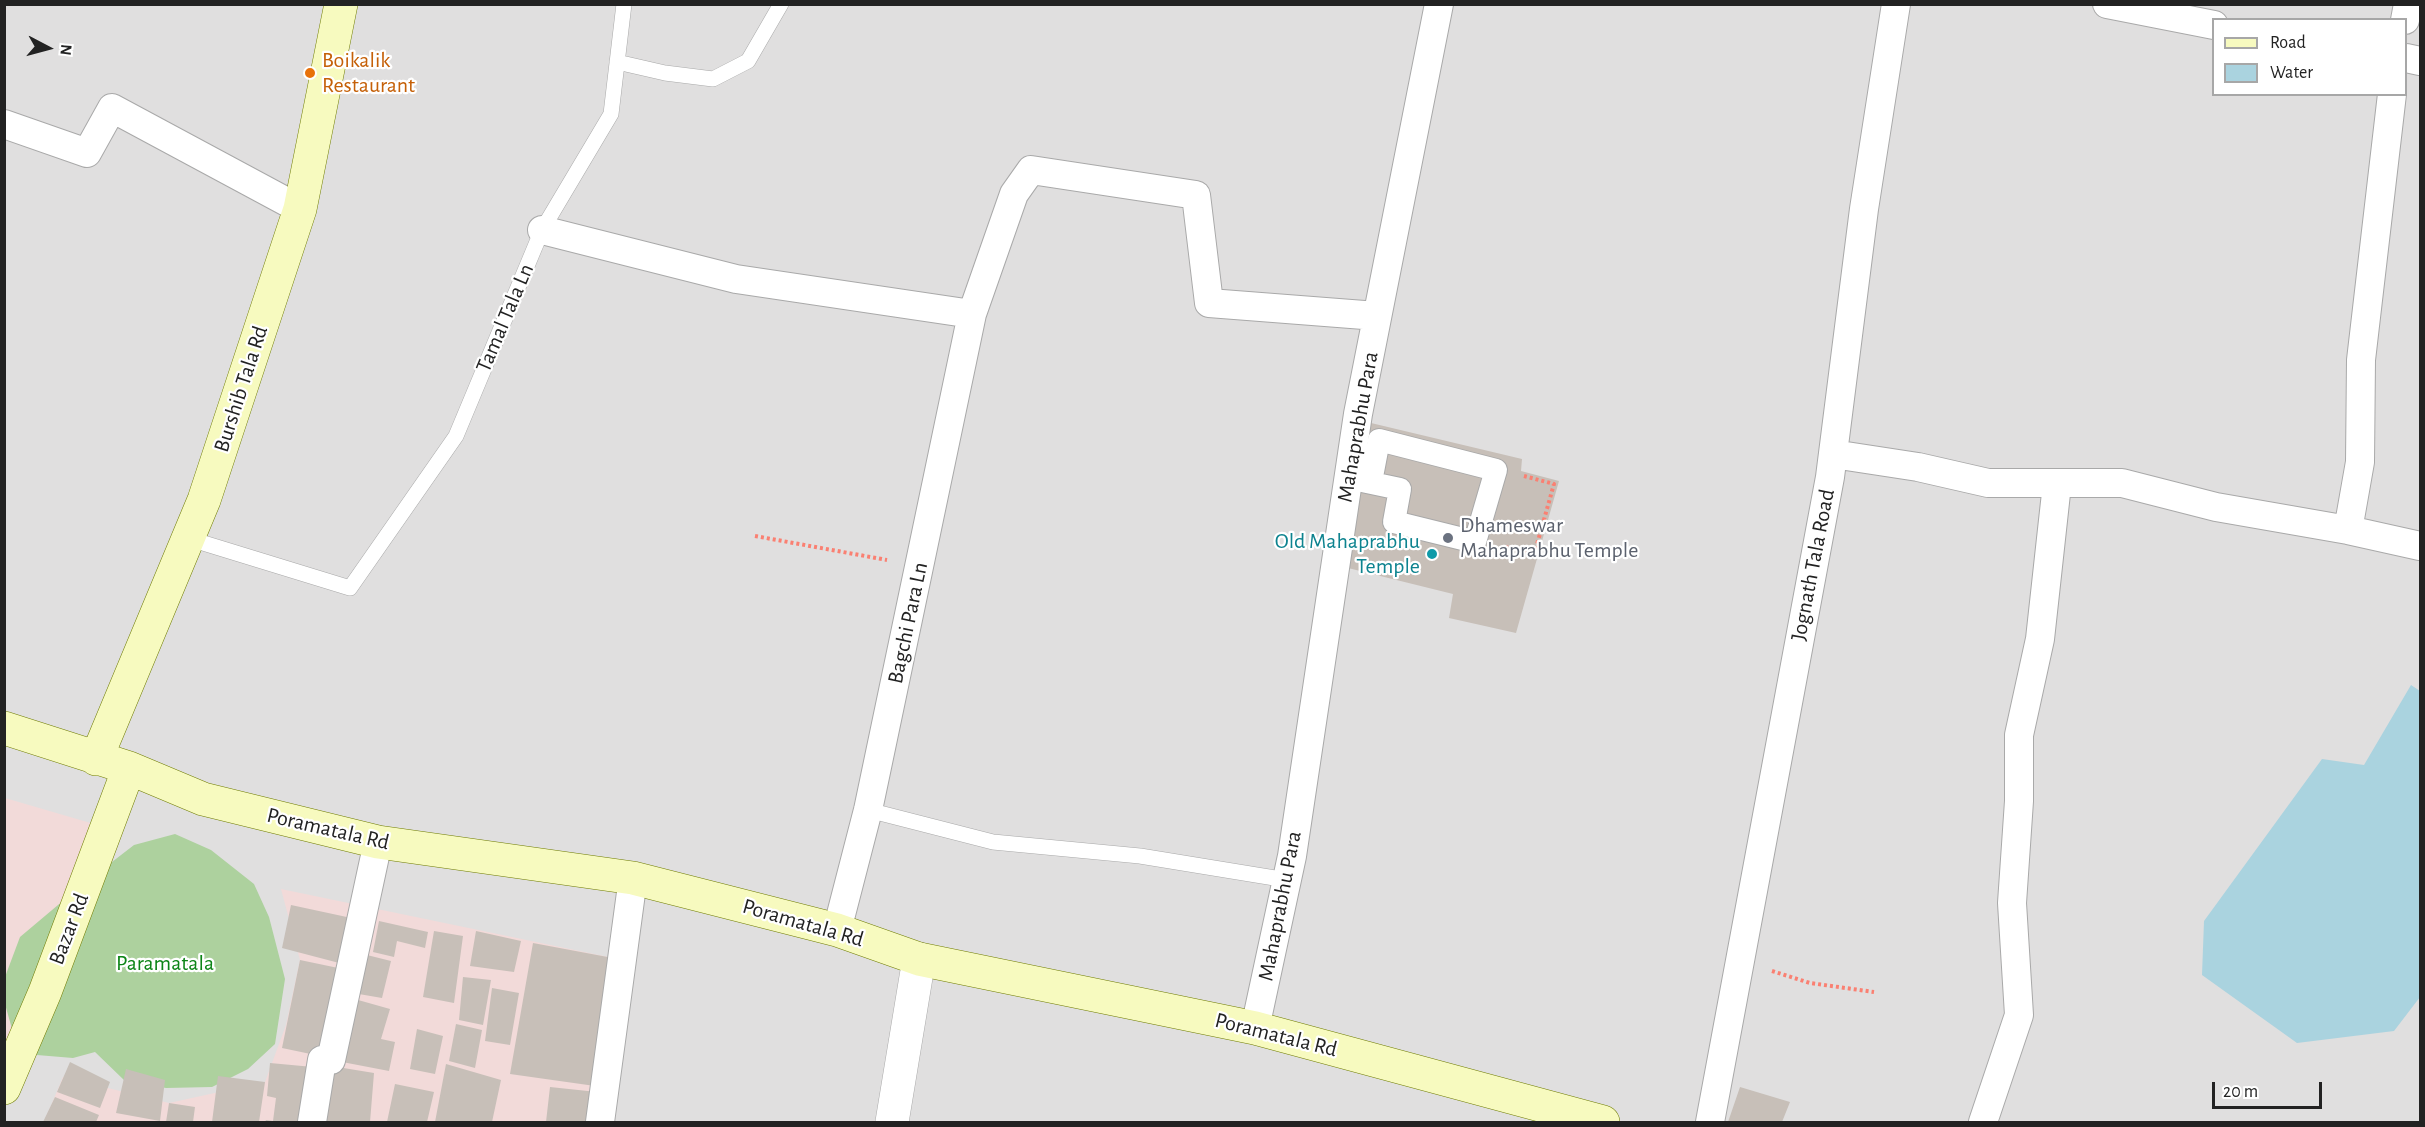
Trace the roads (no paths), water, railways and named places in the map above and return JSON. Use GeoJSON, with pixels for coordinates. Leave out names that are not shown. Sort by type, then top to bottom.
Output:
{"type":"FeatureCollection","features":[{"type":"Feature","properties":{"kind":"main road","name":"Burshib Tala Rd"},"geometry":{"type":"LineString","coordinates":[[96,759],[204,500],[300,209],[341,4]]}},
{"type":"Feature","properties":{"kind":"main road","name":"Poramatala Rd"},"geometry":{"type":"LineString","coordinates":[[4,728],[129,768],[203,799],[378,842],[633,878],[837,930],[919,959],[1256,1028],[1599,1122]]}},
{"type":"Feature","properties":{"kind":"main road","name":"Bazar Rd"},"geometry":{"type":"LineString","coordinates":[[4,1088],[45,992],[129,768]]}},
{"type":"Feature","properties":{"kind":"street","name":"Mahaprabhu Para"},"geometry":{"type":"LineString","coordinates":[[1256,1028],[1287,880],[1360,480],[1358,414],[1439,4]]}},
{"type":"Feature","properties":{"kind":"street","name":"Jognath Tala Road"},"geometry":{"type":"LineString","coordinates":[[1710,1122],[1833,454],[1864,209],[1896,4]]}},
{"type":"Feature","properties":{"kind":"street"},"geometry":{"type":"LineString","coordinates":[[2107,4],[2212,25]]}},
{"type":"Feature","properties":{"kind":"street"},"geometry":{"type":"LineString","coordinates":[[2348,530],[2360,462],[2361,360],[2392,96]]}},
{"type":"Feature","properties":{"kind":"street"},"geometry":{"type":"LineString","coordinates":[[4,124],[87,153],[112,108],[300,209]]}},
{"type":"Feature","properties":{"kind":"street","name":"Bagchi Para Ln"},"geometry":{"type":"LineString","coordinates":[[837,930],[867,810],[921,566],[972,314],[1014,194],[1031,170],[1196,195],[1209,303],[1377,316]]}},
{"type":"Feature","properties":{"kind":"street"},"geometry":{"type":"LineString","coordinates":[[542,230],[736,279],[972,314]]}},
{"type":"Feature","properties":{"kind":"street"},"geometry":{"type":"LineString","coordinates":[[1379,440],[1496,470],[1475,542],[1394,522],[1400,489],[1360,480],[1379,440]]}},
{"type":"Feature","properties":{"kind":"street"},"geometry":{"type":"LineString","coordinates":[[1833,454],[1918,467],[1988,483],[2122,483],[2216,507],[2348,530],[2421,546]]}},
{"type":"Feature","properties":{"kind":"street"},"geometry":{"type":"LineString","coordinates":[[1983,1122],[2019,1015],[2012,903],[2019,801],[2019,735],[2040,639],[2057,484]]}},
{"type":"Feature","properties":{"kind":"street"},"geometry":{"type":"LineString","coordinates":[[312,1122],[322,1060],[332,1059],[378,842]]}},
{"type":"Feature","properties":{"kind":"street"},"geometry":{"type":"LineString","coordinates":[[600,1122],[633,878]]}},
{"type":"Feature","properties":{"kind":"street"},"geometry":{"type":"LineString","coordinates":[[892,1122],[919,959]]}},
{"type":"Feature","properties":{"kind":"lane","name":"Tamal Tala Ln"},"geometry":{"type":"LineString","coordinates":[[187,538],[350,588],[456,436],[542,230],[611,114],[624,4]]}},
{"type":"Feature","properties":{"kind":"lane"},"geometry":{"type":"LineString","coordinates":[[617,62],[665,73],[713,79],[748,61],[781,4]]}},
{"type":"Feature","properties":{"kind":"lane"},"geometry":{"type":"LineString","coordinates":[[867,810],[993,842],[1140,856],[1287,880]]}},
{"type":"Feature","properties":{"kind":"water"},"geometry":{"type":"Polygon","coordinates":[[[2411,685],[2420,691],[2420,997],[2394,1031],[2297,1043],[2202,975],[2204,921],[2322,759],[2364,765],[2411,685]]]}},
{"type":"Feature","properties":{"kind":"place","name":"Boikalik Restaurant"},"geometry":{"type":"Point","coordinates":[310,73]}},
{"type":"Feature","properties":{"kind":"place","name":"Dhameswar Mahaprabhu Temple"},"geometry":{"type":"Point","coordinates":[1448,538]}},
{"type":"Feature","properties":{"kind":"place","name":"Old Mahaprabhu Temple"},"geometry":{"type":"Point","coordinates":[1432,554]}},
{"type":"Feature","properties":{"kind":"park label","name":"Paramatala"},"geometry":{"type":"Point","coordinates":[165,963]}}]}
